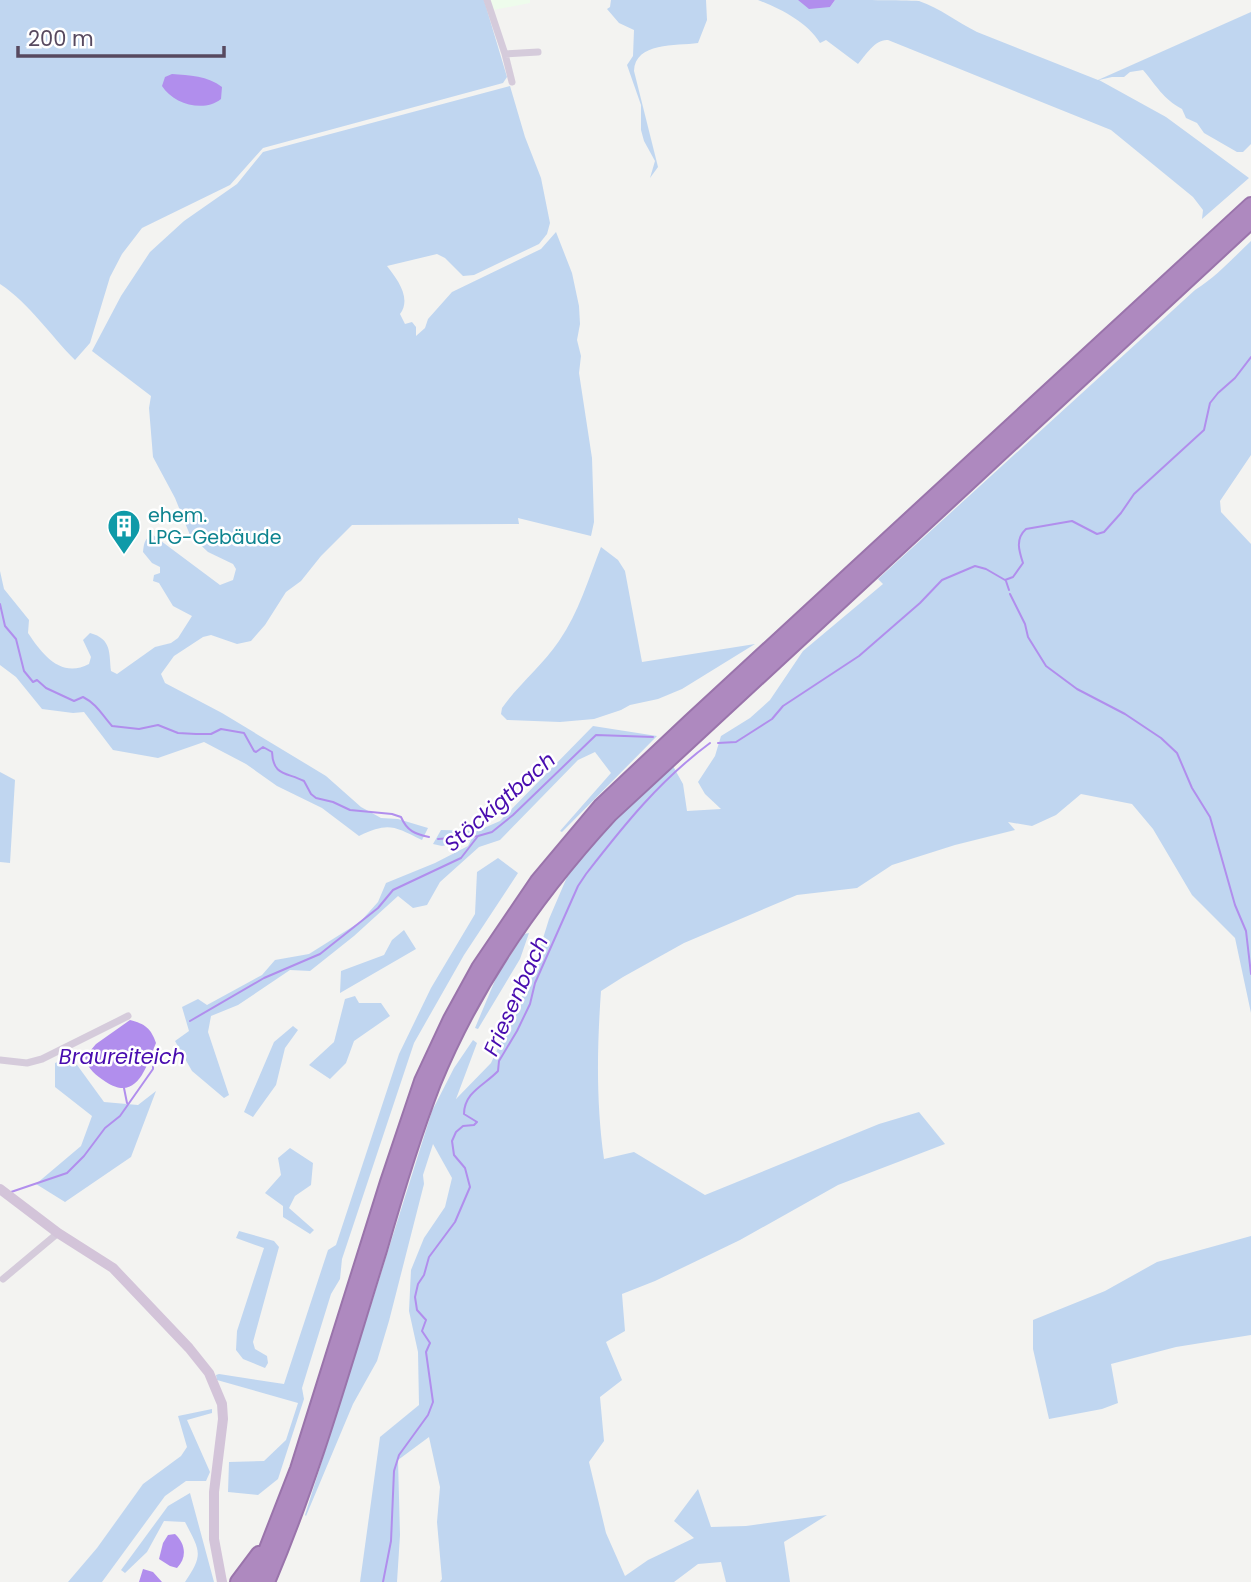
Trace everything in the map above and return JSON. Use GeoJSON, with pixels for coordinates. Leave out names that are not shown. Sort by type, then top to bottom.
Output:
{"type":"FeatureCollection","features":[{"type":"Feature","properties":{"kind":"highway"},"geometry":{"type":"LineString","coordinates":[[254,1582],[298,1469],[422,1081],[451,1019],[510,919],[561,852],[601,806],[694,726],[1251,205]]}},
{"type":"Feature","properties":{"kind":"highway"},"geometry":{"type":"LineString","coordinates":[[711,710],[1251,221]]}},
{"type":"Feature","properties":{"kind":"highway"},"geometry":{"type":"LineString","coordinates":[[267,1582],[308,1476],[433,1083],[460,1025],[512,936],[555,876],[694,726]]}},
{"type":"Feature","properties":{"kind":"highway"},"geometry":{"type":"LineString","coordinates":[[238,1582],[276,1530]]}},
{"type":"Feature","properties":{"kind":"street"},"geometry":{"type":"LineString","coordinates":[[487,0],[512,82]]}},
{"type":"Feature","properties":{"kind":"street"},"geometry":{"type":"LineString","coordinates":[[505,54],[538,52]]}},
{"type":"Feature","properties":{"kind":"street"},"geometry":{"type":"LineString","coordinates":[[0,1060],[27,1063],[42,1059],[128,1016]]}},
{"type":"Feature","properties":{"kind":"street"},"geometry":{"type":"LineString","coordinates":[[0,1189],[58,1233],[113,1268],[189,1348],[209,1373],[222,1404],[223,1419],[214,1492],[214,1539],[222,1582]]}},
{"type":"Feature","properties":{"kind":"street"},"geometry":{"type":"LineString","coordinates":[[3,1279],[58,1233]]}},
{"type":"Feature","properties":{"kind":"shaded area"},"geometry":{"type":"Polygon","coordinates":[[[0,0],[484,0],[507,77],[503,83],[263,148],[230,185],[142,228],[122,254],[110,277],[90,343],[75,360],[30,310],[0,284],[0,0]]]}},
{"type":"Feature","properties":{"kind":"shaded area"},"geometry":{"type":"Polygon","coordinates":[[[490,0],[530,0],[530,3],[493,10],[490,0]]]}},
{"type":"Feature","properties":{"kind":"shaded area"},"geometry":{"type":"Polygon","coordinates":[[[611,0],[706,0],[707,20],[698,43],[658,47],[641,55],[636,62],[634,71],[658,167],[650,178],[655,161],[644,141],[641,105],[627,65],[633,56],[634,30],[619,23],[607,9],[611,0]]]}},
{"type":"Feature","properties":{"kind":"shaded area"},"geometry":{"type":"Polygon","coordinates":[[[758,0],[798,0],[830,7],[835,0],[919,1],[977,32],[1098,80],[1251,12],[1251,144],[1243,152],[1237,152],[1204,133],[1197,123],[1186,118],[1182,109],[1165,96],[1143,70],[1130,72],[1124,77],[1099,80],[1166,117],[1249,178],[1202,219],[1203,210],[1193,197],[1111,130],[888,40],[875,45],[858,64],[826,40],[820,43],[815,35],[793,17],[758,0]]]}},
{"type":"Feature","properties":{"kind":"shaded area"},"geometry":{"type":"Polygon","coordinates":[[[510,86],[541,178],[550,223],[547,234],[539,244],[474,275],[463,276],[445,258],[437,254],[387,266],[404,295],[400,314],[405,324],[412,322],[416,327],[416,336],[452,292],[541,249],[556,232],[572,273],[579,306],[579,373],[592,458],[594,522],[591,536],[518,518],[519,524],[352,525],[301,581],[286,592],[251,641],[237,644],[211,635],[203,637],[174,656],[161,674],[165,683],[222,713],[326,776],[361,807],[381,818],[398,819],[428,828],[422,840],[384,827],[359,836],[322,808],[277,786],[246,764],[204,742],[158,758],[113,750],[84,712],[42,709],[16,677],[0,665],[0,571],[4,589],[29,620],[28,633],[46,656],[61,666],[70,668],[89,664],[91,657],[83,640],[90,633],[106,643],[111,671],[117,674],[155,647],[171,643],[178,638],[192,616],[173,606],[159,583],[153,581],[154,575],[160,573],[160,567],[152,563],[143,552],[148,538],[153,535],[220,585],[233,580],[236,569],[233,564],[208,552],[190,535],[175,498],[153,457],[149,408],[151,396],[92,351],[121,296],[150,252],[184,221],[237,184],[263,152],[510,86]]]}},
{"type":"Feature","properties":{"kind":"shaded area"},"geometry":{"type":"Polygon","coordinates":[[[1251,241],[1251,455],[1220,501],[1221,512],[1251,544],[1251,1013],[1235,938],[1192,895],[1153,829],[1132,804],[1081,794],[1056,815],[1032,826],[1008,822],[1015,830],[892,865],[857,888],[797,895],[684,943],[601,991],[598,1075],[604,1159],[634,1152],[705,1195],[879,1124],[919,1112],[945,1144],[838,1185],[740,1240],[622,1294],[625,1331],[606,1342],[622,1380],[600,1397],[604,1441],[589,1462],[606,1533],[625,1576],[648,1560],[694,1538],[674,1521],[698,1489],[711,1527],[746,1526],[827,1515],[784,1542],[790,1582],[726,1582],[721,1562],[698,1564],[674,1582],[440,1582],[442,1579],[437,1522],[440,1487],[429,1437],[398,1460],[400,1535],[397,1582],[360,1582],[380,1437],[419,1405],[418,1352],[409,1311],[411,1270],[424,1238],[445,1207],[452,1178],[433,1144],[377,1361],[353,1404],[305,1515],[432,1111],[454,1068],[473,1040],[477,1043],[456,1099],[491,1063],[531,977],[549,919],[567,877],[596,837],[673,766],[683,784],[687,811],[721,809],[705,794],[698,782],[715,756],[721,736],[750,718],[770,700],[803,651],[883,584],[878,579],[1251,241]]]}},
{"type":"Feature","properties":{"kind":"shaded area"},"geometry":{"type":"Polygon","coordinates":[[[601,547],[618,560],[625,571],[642,662],[755,644],[682,689],[594,719],[560,722],[507,720],[501,714],[502,708],[566,630],[583,596],[601,547]]]}},
{"type":"Feature","properties":{"kind":"shaded area"},"geometry":{"type":"Polygon","coordinates":[[[593,726],[657,736],[562,832],[560,831],[611,773],[595,752],[578,760],[500,840],[479,847],[440,882],[427,905],[413,908],[398,896],[310,971],[290,970],[238,1005],[211,1016],[208,1032],[229,1095],[224,1098],[192,1071],[175,1041],[189,1031],[182,1007],[198,999],[207,1005],[262,975],[275,960],[309,954],[360,922],[378,902],[386,883],[435,863],[468,846],[471,840],[442,846],[433,844],[441,830],[477,831],[500,821],[593,726]]]}},
{"type":"Feature","properties":{"kind":"shaded area"},"geometry":{"type":"Polygon","coordinates":[[[0,772],[15,780],[10,863],[0,862],[0,772]]]}},
{"type":"Feature","properties":{"kind":"shaded area"},"geometry":{"type":"Polygon","coordinates":[[[498,858],[518,873],[464,955],[414,1043],[342,1259],[340,1279],[331,1294],[302,1388],[304,1399],[278,1479],[258,1495],[228,1492],[229,1462],[264,1461],[286,1440],[298,1403],[217,1380],[216,1375],[284,1384],[328,1250],[336,1245],[399,1054],[431,988],[475,914],[477,872],[498,858]]]}},
{"type":"Feature","properties":{"kind":"shaded area"},"geometry":{"type":"Polygon","coordinates":[[[404,930],[416,949],[340,993],[341,971],[384,955],[392,940],[404,930]]]}},
{"type":"Feature","properties":{"kind":"shaded area"},"geometry":{"type":"Polygon","coordinates":[[[529,933],[520,959],[478,1029],[475,1028],[496,978],[524,934],[529,933]]]}},
{"type":"Feature","properties":{"kind":"shaded area"},"geometry":{"type":"Polygon","coordinates":[[[355,996],[359,1003],[381,1003],[390,1016],[354,1041],[346,1063],[330,1079],[309,1065],[334,1042],[345,999],[355,996]]]}},
{"type":"Feature","properties":{"kind":"shaded area"},"geometry":{"type":"Polygon","coordinates":[[[293,1026],[298,1030],[285,1048],[276,1085],[253,1117],[244,1112],[274,1042],[293,1026]]]}},
{"type":"Feature","properties":{"kind":"shaded area"},"geometry":{"type":"Polygon","coordinates":[[[72,1058],[104,1102],[138,1105],[156,1091],[131,1157],[65,1202],[36,1184],[81,1146],[92,1116],[55,1087],[55,1063],[72,1058]]]}},
{"type":"Feature","properties":{"kind":"shaded area"},"geometry":{"type":"Polygon","coordinates":[[[290,1148],[313,1163],[311,1185],[295,1196],[289,1208],[314,1230],[310,1234],[283,1217],[283,1206],[265,1193],[281,1175],[278,1158],[290,1148]]]}},
{"type":"Feature","properties":{"kind":"shaded area"},"geometry":{"type":"Polygon","coordinates":[[[239,1231],[274,1241],[279,1247],[253,1342],[255,1349],[267,1356],[268,1363],[265,1368],[243,1359],[236,1350],[237,1331],[264,1248],[236,1238],[239,1231]]]}},
{"type":"Feature","properties":{"kind":"shaded area"},"geometry":{"type":"Polygon","coordinates":[[[1251,1236],[1251,1335],[1176,1347],[1111,1364],[1118,1403],[1102,1409],[1049,1419],[1033,1349],[1033,1320],[1105,1291],[1157,1262],[1251,1236]]]}},
{"type":"Feature","properties":{"kind":"shaded area"},"geometry":{"type":"Polygon","coordinates":[[[212,1409],[212,1413],[187,1420],[210,1472],[206,1481],[186,1481],[165,1496],[102,1582],[68,1582],[97,1548],[143,1484],[181,1456],[187,1447],[178,1416],[212,1409]]]}},
{"type":"Feature","properties":{"kind":"shaded area"},"geometry":{"type":"Polygon","coordinates":[[[190,1493],[214,1582],[185,1582],[195,1565],[198,1552],[185,1522],[164,1521],[147,1552],[125,1573],[121,1570],[168,1506],[190,1493]]]}},
{"type":"Feature","properties":{"kind":"water"},"geometry":{"type":"Polygon","coordinates":[[[798,0],[835,0],[830,7],[809,9],[798,0]]]}},
{"type":"Feature","properties":{"kind":"water"},"geometry":{"type":"Polygon","coordinates":[[[172,74],[198,77],[217,83],[222,87],[221,99],[198,106],[173,98],[162,86],[165,77],[172,74]]]}},
{"type":"Feature","properties":{"kind":"water","name":"Braureiteich"},"geometry":{"type":"Polygon","coordinates":[[[130,1020],[147,1027],[156,1043],[140,1078],[126,1088],[117,1087],[93,1072],[85,1057],[96,1044],[130,1020]]]}},
{"type":"Feature","properties":{"kind":"water"},"geometry":{"type":"Polygon","coordinates":[[[175,1534],[184,1551],[177,1568],[159,1559],[168,1535],[175,1534]]]}},
{"type":"Feature","properties":{"kind":"water"},"geometry":{"type":"Polygon","coordinates":[[[143,1569],[153,1572],[162,1582],[139,1582],[143,1569]]]}},
{"type":"Feature","properties":{"kind":"waterway","name":"Friesenbach"},"geometry":{"type":"LineString","coordinates":[[718,743],[736,742],[772,719],[783,706],[859,656],[920,603],[942,580],[975,566],[1005,580],[1013,577],[1023,563],[1019,541],[1026,529],[1072,521],[1097,534],[1104,532],[1134,494],[1204,430],[1210,403],[1251,357]]}},
{"type":"Feature","properties":{"kind":"waterway"},"geometry":{"type":"LineString","coordinates":[[1006,581],[1009,590]]}},
{"type":"Feature","properties":{"kind":"waterway"},"geometry":{"type":"LineString","coordinates":[[1010,594],[1025,624],[1028,637],[1046,666],[1077,689],[1125,714],[1161,738],[1177,753],[1192,788],[1210,817],[1235,905],[1246,931],[1251,974]]}},
{"type":"Feature","properties":{"kind":"waterway"},"geometry":{"type":"LineString","coordinates":[[0,604],[5,626],[16,639],[24,671],[33,682],[37,680],[46,688],[74,701],[83,697],[96,706],[112,726],[139,729],[158,725],[178,733],[196,734],[211,734],[221,729],[244,733],[254,751],[263,747],[272,752],[278,769],[304,781],[316,798],[350,810],[401,817],[412,831],[429,837]]}},
{"type":"Feature","properties":{"kind":"waterway","name":"Stöckigtbach"},"geometry":{"type":"LineString","coordinates":[[190,1021],[264,978],[320,954],[378,908],[393,890],[461,858],[478,836],[492,832],[513,815],[596,735],[653,737]]}},
{"type":"Feature","properties":{"kind":"waterway","name":"Friesenbach"},"geometry":{"type":"LineString","coordinates":[[383,1582],[391,1541],[394,1471],[399,1455],[428,1415],[433,1402],[426,1352],[430,1343],[422,1331],[426,1320],[417,1310],[415,1297],[429,1257],[455,1222],[470,1187],[465,1168],[454,1155],[452,1141],[463,1126],[477,1122],[464,1114],[467,1100],[498,1071],[499,1061],[530,1004],[535,983],[578,886],[586,874],[659,788],[710,743]]}},
{"type":"Feature","properties":{"kind":"waterway"},"geometry":{"type":"LineString","coordinates":[[438,839],[478,836]]}},
{"type":"Feature","properties":{"kind":"waterway","name":"Stöckigtbach"},"geometry":{"type":"LineString","coordinates":[[11,1192],[67,1173],[84,1156],[105,1128],[120,1116],[153,1069],[153,1055],[150,1052]]}},
{"type":"Feature","properties":{"kind":"waterway"},"geometry":{"type":"LineString","coordinates":[[124,1088],[127,1103]]}},
{"type":"Feature","properties":{"kind":"place","name":"ehem. LPG-Gebäude"},"geometry":{"type":"Point","coordinates":[124,556]}}]}
